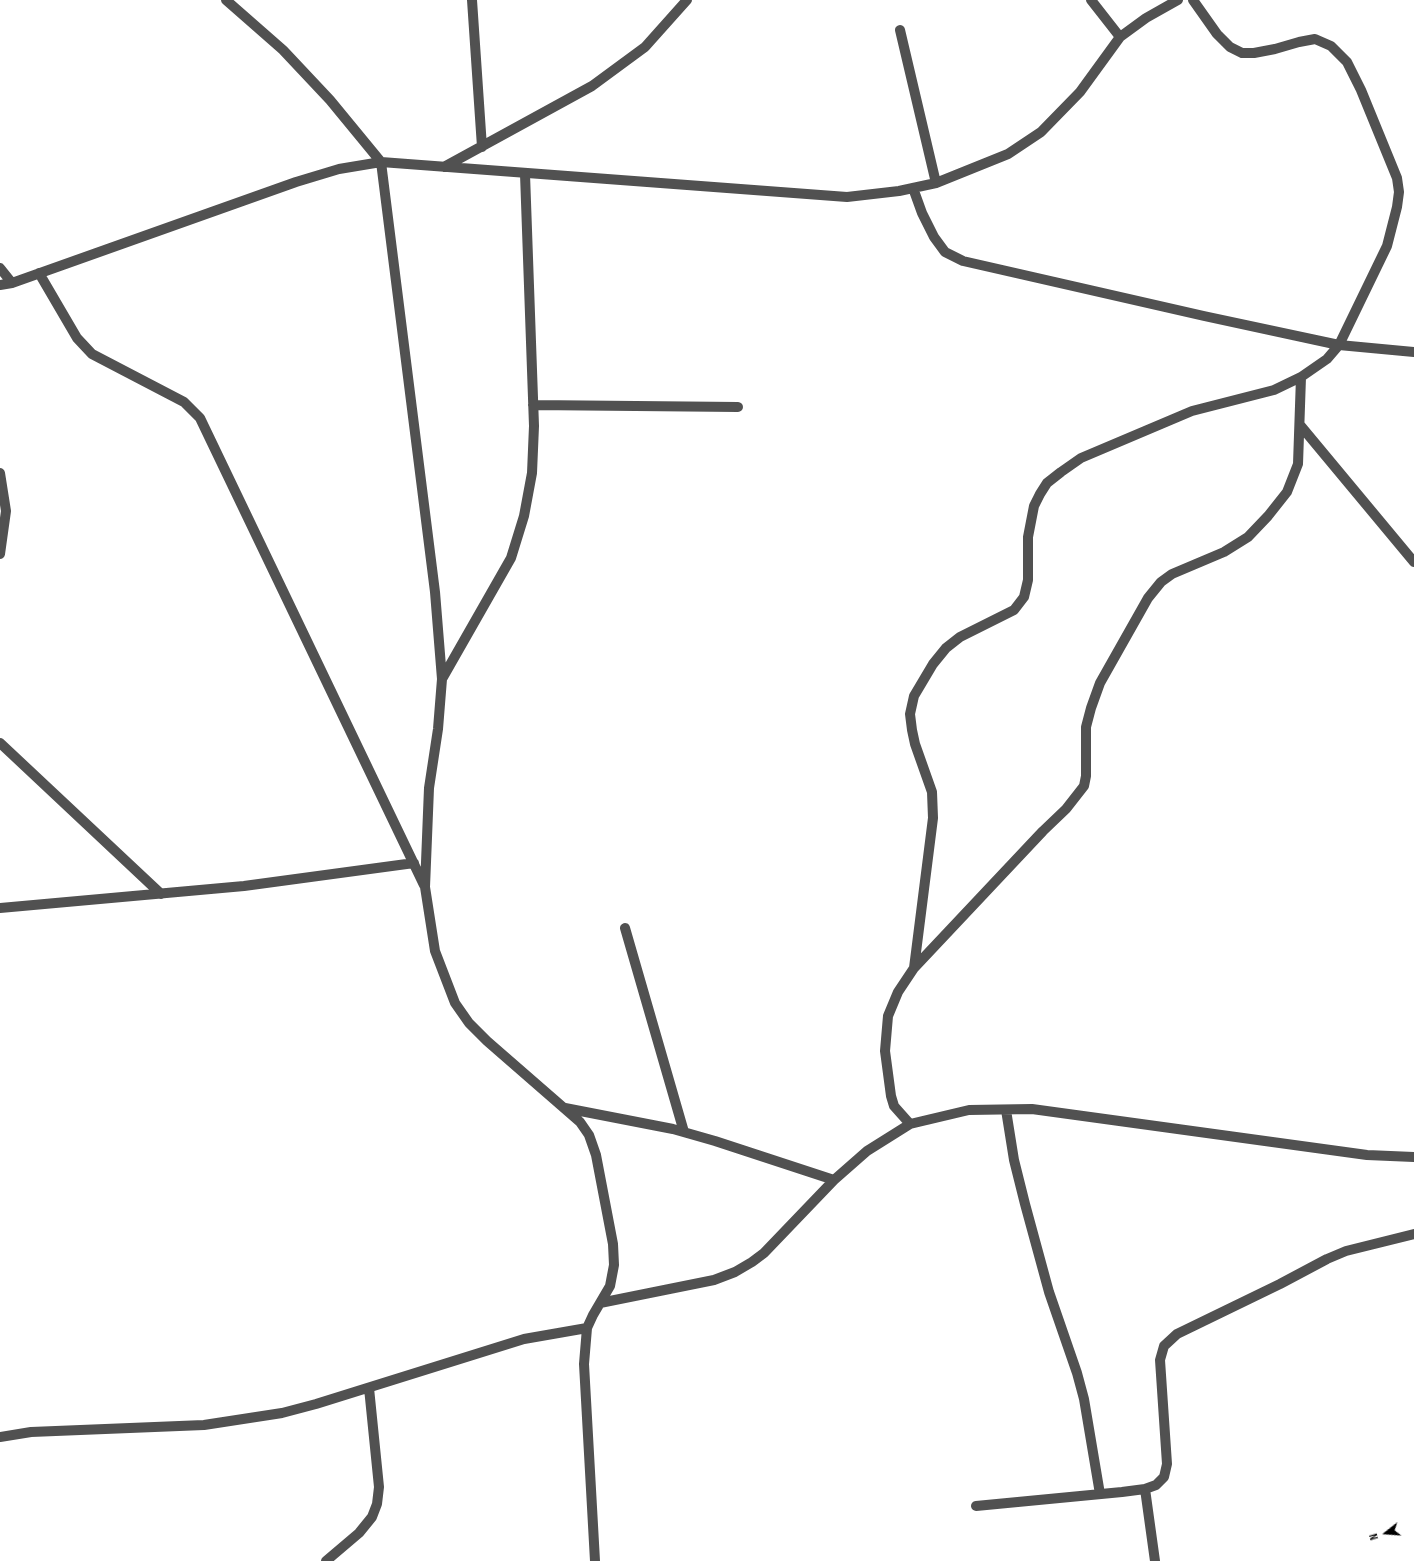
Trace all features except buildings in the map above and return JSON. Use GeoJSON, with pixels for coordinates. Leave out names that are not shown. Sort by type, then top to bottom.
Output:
{"type":"FeatureCollection","features":[{"type":"Feature","properties":{"kind":"street"},"geometry":{"type":"LineString","coordinates":[[226,0],[283,50],[330,100],[381,162],[435,592],[442,679],[438,729],[428,788],[426,887],[436,951],[455,1003],[469,1023],[487,1041],[580,1122],[590,1134],[596,1155],[613,1244],[614,1265],[610,1286],[587,1328],[584,1364],[595,1561]]}},
{"type":"Feature","properties":{"kind":"street"},"geometry":{"type":"LineString","coordinates":[[472,0],[482,147]]}},
{"type":"Feature","properties":{"kind":"street"},"geometry":{"type":"LineString","coordinates":[[444,167],[592,86],[645,47],[687,0]]}},
{"type":"Feature","properties":{"kind":"street"},"geometry":{"type":"LineString","coordinates":[[1091,0],[1120,37]]}},
{"type":"Feature","properties":{"kind":"street"},"geometry":{"type":"LineString","coordinates":[[0,285],[40,273],[296,182],[339,169],[381,162],[847,197],[899,191],[936,183],[1008,154],[1041,132],[1080,92],[1120,37],[1146,18],[1178,0]]}},
{"type":"Feature","properties":{"kind":"street"},"geometry":{"type":"LineString","coordinates":[[914,968],[934,818],[932,792],[915,744],[912,730],[910,714],[914,696],[933,664],[946,648],[960,637],[1014,610],[1024,597],[1028,580],[1028,537],[1034,506],[1047,483],[1081,458],[1192,411],[1274,390],[1301,377],[1327,359],[1339,345],[1387,246],[1397,207],[1399,192],[1397,178],[1361,90],[1347,62],[1331,46],[1315,39],[1298,42],[1275,49],[1254,53],[1242,53],[1230,47],[1217,34],[1193,0]]}},
{"type":"Feature","properties":{"kind":"street"},"geometry":{"type":"LineString","coordinates":[[900,30],[936,183]]}},
{"type":"Feature","properties":{"kind":"street"},"geometry":{"type":"LineString","coordinates":[[442,679],[511,558],[524,516],[532,473],[534,426],[526,174]]}},
{"type":"Feature","properties":{"kind":"street"},"geometry":{"type":"LineString","coordinates":[[913,188],[922,213],[934,237],[945,252],[963,261],[1339,345],[1414,352]]}},
{"type":"Feature","properties":{"kind":"street"},"geometry":{"type":"LineString","coordinates":[[0,268],[12,282]]}},
{"type":"Feature","properties":{"kind":"street"},"geometry":{"type":"LineString","coordinates":[[40,273],[77,338],[92,354],[184,402],[200,418],[426,887]]}},
{"type":"Feature","properties":{"kind":"street"},"geometry":{"type":"LineString","coordinates":[[910,1124],[894,1106],[891,1096],[885,1052],[888,1016],[898,992],[914,968],[1042,831],[1066,809],[1084,786],[1086,776],[1086,727],[1090,708],[1100,683],[1148,598],[1161,582],[1172,574],[1230,548],[1248,537],[1268,516],[1287,492],[1298,464],[1301,377]]}},
{"type":"Feature","properties":{"kind":"street"},"geometry":{"type":"LineString","coordinates":[[533,405],[738,407]]}},
{"type":"Feature","properties":{"kind":"street"},"geometry":{"type":"LineString","coordinates":[[1300,425],[1414,562]]}},
{"type":"Feature","properties":{"kind":"street"},"geometry":{"type":"LineString","coordinates":[[0,473],[6,511],[0,554]]}},
{"type":"Feature","properties":{"kind":"street"},"geometry":{"type":"LineString","coordinates":[[0,743],[161,894]]}},
{"type":"Feature","properties":{"kind":"street"},"geometry":{"type":"LineString","coordinates":[[0,908],[244,886],[414,863]]}},
{"type":"Feature","properties":{"kind":"street"},"geometry":{"type":"LineString","coordinates":[[625,928],[684,1132]]}},
{"type":"Feature","properties":{"kind":"street"},"geometry":{"type":"LineString","coordinates":[[563,1107],[684,1132],[834,1180]]}},
{"type":"Feature","properties":{"kind":"street"},"geometry":{"type":"LineString","coordinates":[[600,1303],[714,1280],[735,1272],[764,1253],[834,1180],[867,1151],[910,1124],[969,1110],[1032,1109],[1367,1155],[1414,1157]]}},
{"type":"Feature","properties":{"kind":"street"},"geometry":{"type":"LineString","coordinates":[[1006,1110],[1014,1160],[1025,1204],[1049,1292],[1077,1373],[1084,1399],[1100,1494]]}},
{"type":"Feature","properties":{"kind":"street"},"geometry":{"type":"LineString","coordinates":[[976,1506],[1145,1489],[1156,1484],[1164,1477],[1167,1464],[1160,1360],[1164,1346],[1177,1334],[1280,1284],[1327,1259],[1346,1251],[1414,1234]]}},
{"type":"Feature","properties":{"kind":"street"},"geometry":{"type":"LineString","coordinates":[[0,1437],[31,1432],[204,1425],[282,1413],[369,1388],[524,1339],[587,1328]]}},
{"type":"Feature","properties":{"kind":"street"},"geometry":{"type":"LineString","coordinates":[[326,1561],[359,1533],[372,1517],[377,1504],[379,1488],[369,1388]]}},
{"type":"Feature","properties":{"kind":"street"},"geometry":{"type":"LineString","coordinates":[[1145,1489],[1155,1561]]}}]}
